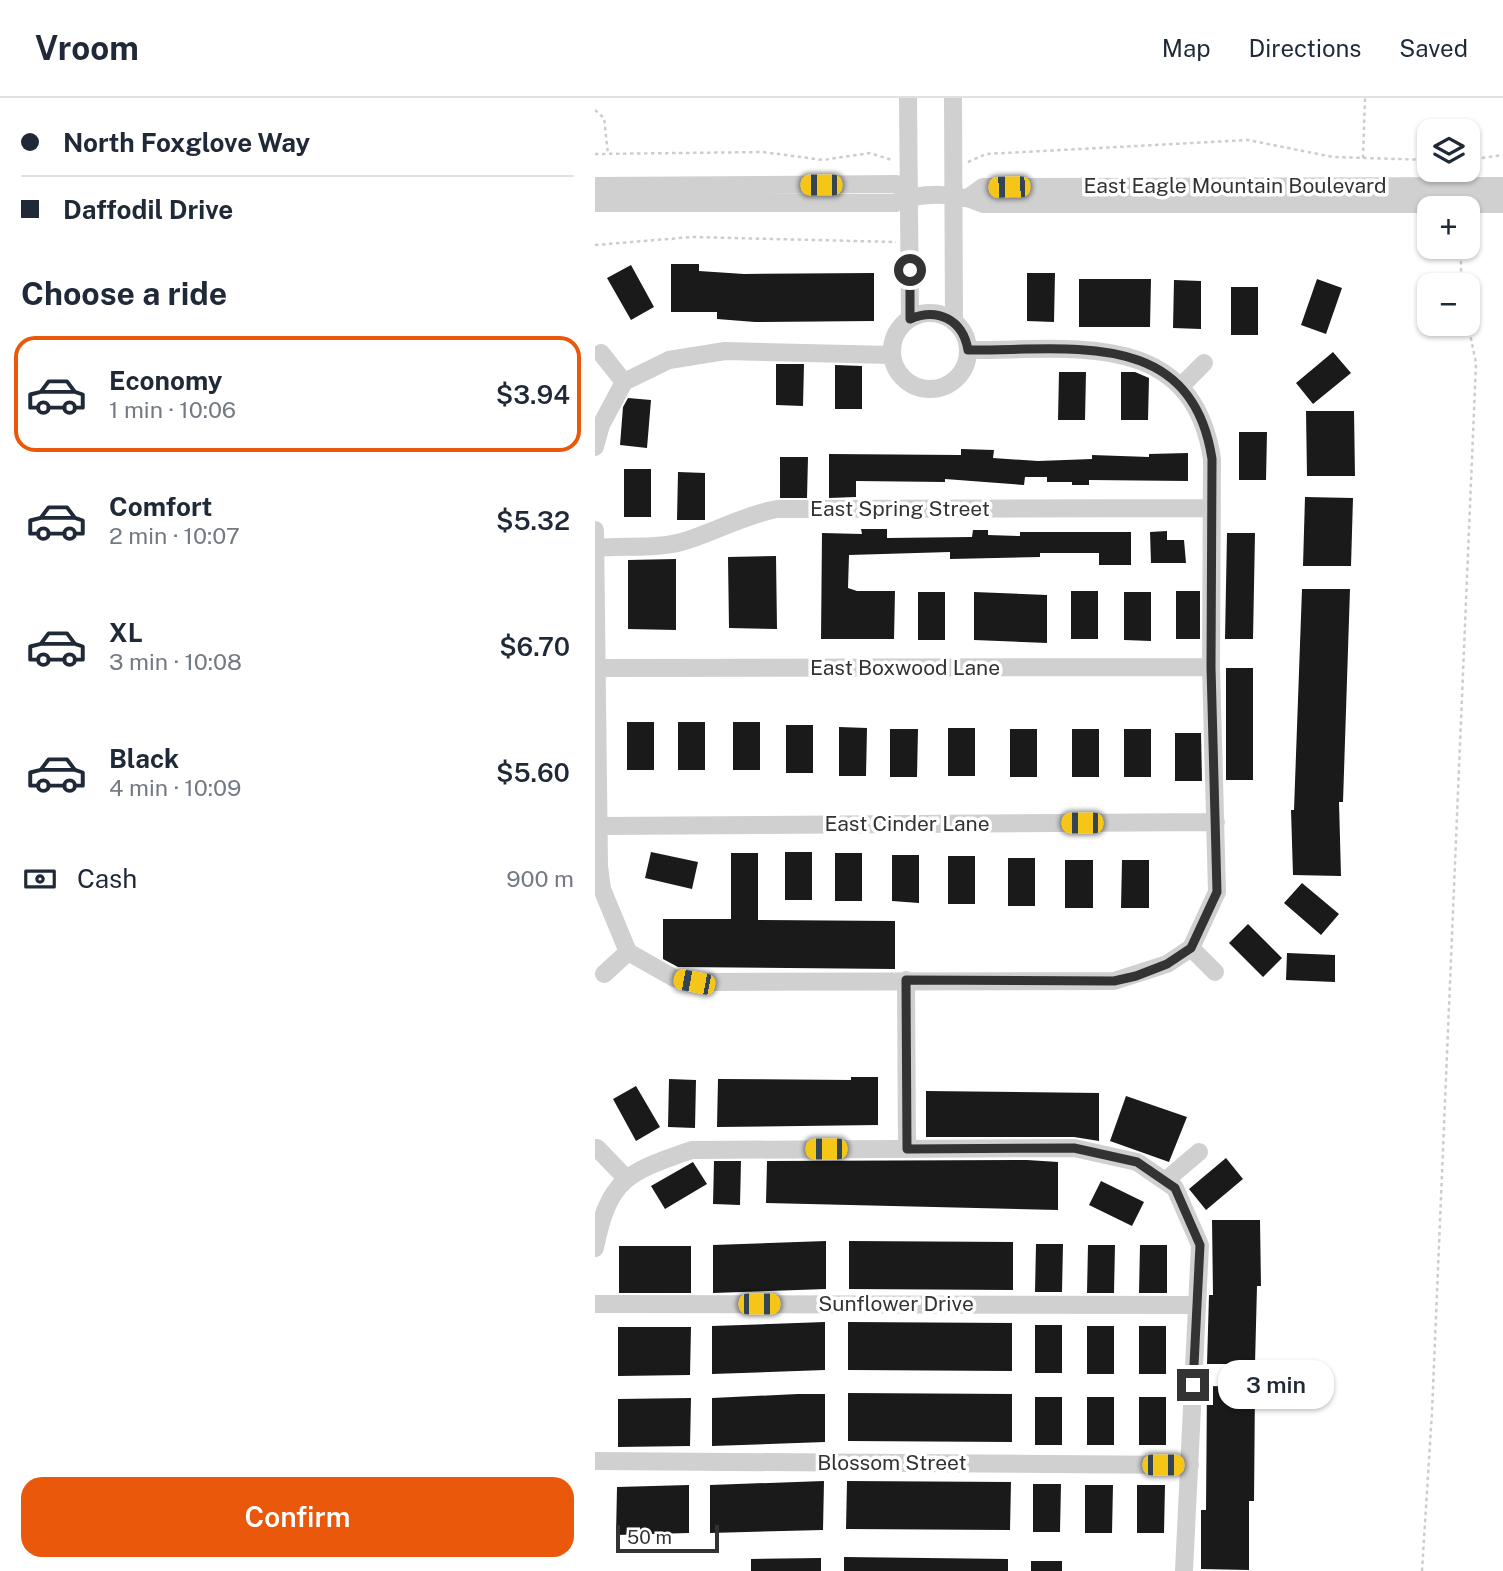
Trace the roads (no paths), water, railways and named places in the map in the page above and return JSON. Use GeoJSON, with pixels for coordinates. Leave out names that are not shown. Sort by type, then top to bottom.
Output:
{"type":"FeatureCollection","features":[{"type":"Feature","properties":{"kind":"street"},"geometry":{"type":"LineString","coordinates":[[908,98],[910,319]]}},
{"type":"Feature","properties":{"kind":"street"},"geometry":{"type":"LineString","coordinates":[[953,98],[961,197],[954,321]]}},
{"type":"Feature","properties":{"kind":"street","name":"East Eagle Mountain Boulevard"},"geometry":{"type":"LineString","coordinates":[[595,186],[897,184],[909,197]]}},
{"type":"Feature","properties":{"kind":"street","name":"East Eagle Mountain Boulevard"},"geometry":{"type":"LineString","coordinates":[[961,197],[983,187],[1503,186]]}},
{"type":"Feature","properties":{"kind":"street","name":"East Eagle Mountain Boulevard"},"geometry":{"type":"LineString","coordinates":[[595,203],[896,203],[909,197],[961,197],[983,204],[1503,204]]}},
{"type":"Feature","properties":{"kind":"street"},"geometry":{"type":"LineString","coordinates":[[932,313],[954,321],[961,330],[968,350],[960,375],[951,384],[926,390],[903,378],[892,355],[896,334],[910,319],[932,313]]}},
{"type":"Feature","properties":{"kind":"street"},"geometry":{"type":"LineString","coordinates":[[595,530],[602,890],[628,952],[674,978],[694,982],[1114,981],[1167,964],[1191,948],[1217,892],[1211,667],[1212,459],[1208,434],[1199,409],[1181,386],[1163,370],[1136,357],[1100,352],[968,350]]}},
{"type":"Feature","properties":{"kind":"street"},"geometry":{"type":"LineString","coordinates":[[595,447],[601,425],[624,382],[670,359],[725,351],[892,355]]}},
{"type":"Feature","properties":{"kind":"street"},"geometry":{"type":"LineString","coordinates":[[601,353],[624,382]]}},
{"type":"Feature","properties":{"kind":"street"},"geometry":{"type":"LineString","coordinates":[[1181,386],[1204,363]]}},
{"type":"Feature","properties":{"kind":"street","name":"East Spring Street"},"geometry":{"type":"LineString","coordinates":[[595,548],[688,541],[752,514],[777,509],[1212,508]]}},
{"type":"Feature","properties":{"kind":"street","name":"East Boxwood Lane"},"geometry":{"type":"LineString","coordinates":[[598,668],[1211,667]]}},
{"type":"Feature","properties":{"kind":"street","name":"East Cinder Lane"},"geometry":{"type":"LineString","coordinates":[[599,826],[1216,822]]}},
{"type":"Feature","properties":{"kind":"street"},"geometry":{"type":"LineString","coordinates":[[1191,948],[1215,972]]}},
{"type":"Feature","properties":{"kind":"street"},"geometry":{"type":"LineString","coordinates":[[604,974],[628,952]]}},
{"type":"Feature","properties":{"kind":"street"},"geometry":{"type":"LineString","coordinates":[[906,980],[907,1149]]}},
{"type":"Feature","properties":{"kind":"street"},"geometry":{"type":"LineString","coordinates":[[597,1148],[625,1177]]}},
{"type":"Feature","properties":{"kind":"street"},"geometry":{"type":"LineString","coordinates":[[595,1248],[600,1224],[625,1177],[644,1166],[692,1150],[1074,1148],[1137,1162],[1175,1188],[1200,1245],[1185,1571]]}},
{"type":"Feature","properties":{"kind":"street"},"geometry":{"type":"LineString","coordinates":[[1165,1181],[1199,1152]]}},
{"type":"Feature","properties":{"kind":"street","name":"Sunflower Drive"},"geometry":{"type":"LineString","coordinates":[[595,1304],[1197,1305]]}},
{"type":"Feature","properties":{"kind":"street","name":"Blossom Street"},"geometry":{"type":"LineString","coordinates":[[595,1461],[1190,1465]]}}]}
